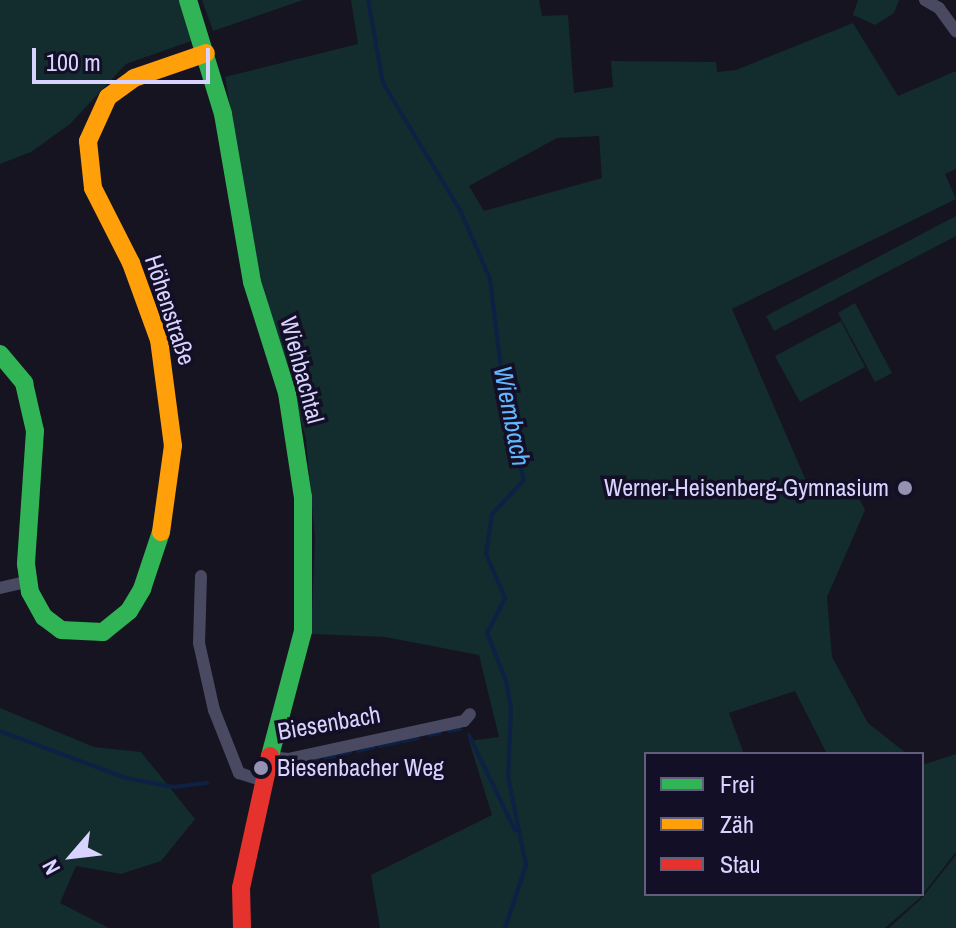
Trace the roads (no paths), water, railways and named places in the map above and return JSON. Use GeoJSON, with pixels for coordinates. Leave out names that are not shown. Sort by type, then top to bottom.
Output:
{"type":"FeatureCollection","features":[{"type":"Feature","properties":{"kind":"street","name":"Wiehbachtal"},"geometry":{"type":"LineString","coordinates":[[188,0],[223,114],[252,282],[295,430],[303,497],[307,580],[303,631],[271,757]]}},
{"type":"Feature","properties":{"kind":"street"},"geometry":{"type":"LineString","coordinates":[[925,0],[939,8],[956,31]]}},
{"type":"Feature","properties":{"kind":"street","name":"Höhenstraße"},"geometry":{"type":"LineString","coordinates":[[0,354],[24,383],[35,431],[27,582],[44,617],[61,630],[103,632],[129,611],[156,548],[165,519],[173,446],[167,372],[144,297],[93,188],[88,141],[108,97],[134,78],[206,53]]}},
{"type":"Feature","properties":{"kind":"street"},"geometry":{"type":"LineString","coordinates":[[201,576],[199,643],[214,710],[239,773],[264,781]]}},
{"type":"Feature","properties":{"kind":"street"},"geometry":{"type":"LineString","coordinates":[[0,588],[27,582]]}},
{"type":"Feature","properties":{"kind":"street","name":"Biesenbach"},"geometry":{"type":"LineString","coordinates":[[242,928],[241,888],[271,757],[297,758],[464,721],[470,714]]}},
{"type":"Feature","properties":{"kind":"waterway","name":"Wiembach"},"geometry":{"type":"LineString","coordinates":[[368,0],[383,83],[460,210],[490,279],[507,418],[524,480],[492,514],[486,554],[505,598],[487,633],[506,681],[511,709],[508,777],[526,865],[505,928]]}},
{"type":"Feature","properties":{"kind":"waterway"},"geometry":{"type":"LineString","coordinates":[[449,731],[460,729]]}},
{"type":"Feature","properties":{"kind":"waterway"},"geometry":{"type":"LineString","coordinates":[[0,731],[126,778],[174,787],[208,783]]}},
{"type":"Feature","properties":{"kind":"waterway"},"geometry":{"type":"LineString","coordinates":[[429,735],[440,733]]}},
{"type":"Feature","properties":{"kind":"waterway"},"geometry":{"type":"LineString","coordinates":[[469,735],[515,830]]}},
{"type":"Feature","properties":{"kind":"waterway"},"geometry":{"type":"LineString","coordinates":[[403,741],[418,738]]}},
{"type":"Feature","properties":{"kind":"waterway"},"geometry":{"type":"LineString","coordinates":[[379,746],[399,742]]}},
{"type":"Feature","properties":{"kind":"waterway"},"geometry":{"type":"LineString","coordinates":[[358,751],[374,747]]}},
{"type":"Feature","properties":{"kind":"waterway"},"geometry":{"type":"LineString","coordinates":[[326,758],[350,752]]}},
{"type":"Feature","properties":{"kind":"waterway"},"geometry":{"type":"LineString","coordinates":[[310,761],[318,759]]}},
{"type":"Feature","properties":{"kind":"waterway"},"geometry":{"type":"LineString","coordinates":[[279,768],[302,763]]}},
{"type":"Feature","properties":{"kind":"place","name":"Werner-Heisenberg-Gymnasium"},"geometry":{"type":"Point","coordinates":[905,488]}},
{"type":"Feature","properties":{"kind":"place","name":"Biesenbacher Weg"},"geometry":{"type":"Point","coordinates":[261,768]}}]}
